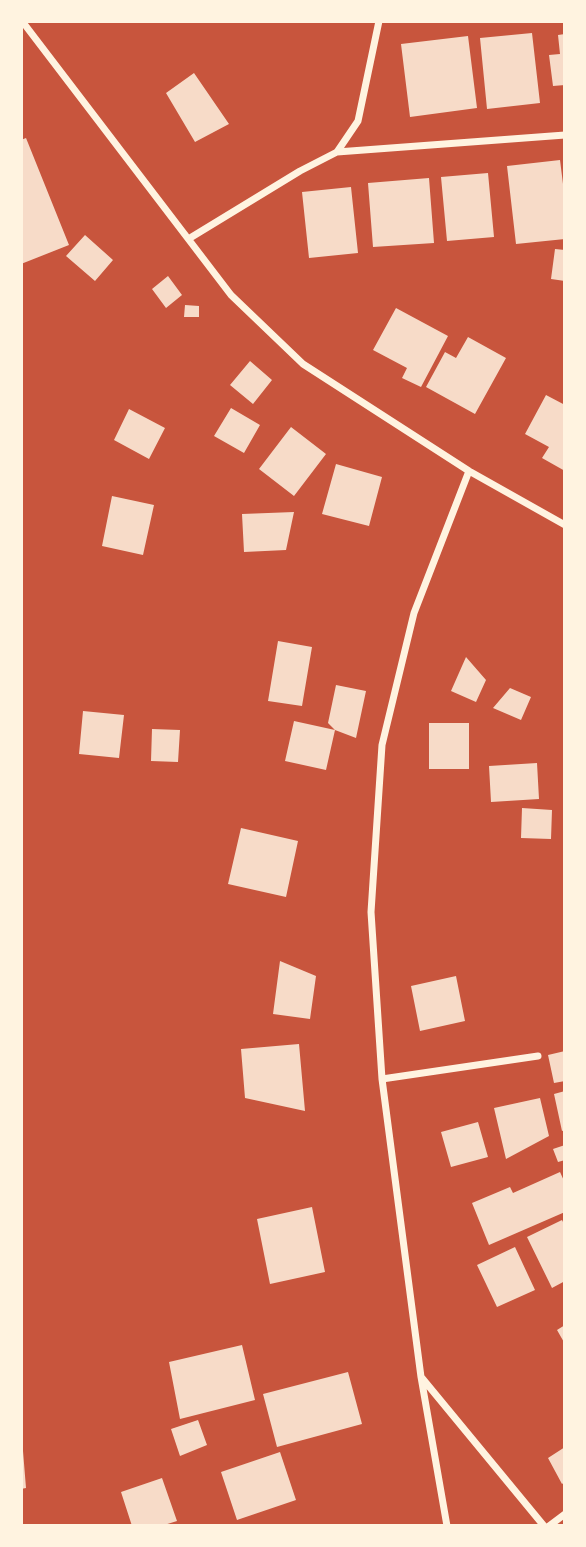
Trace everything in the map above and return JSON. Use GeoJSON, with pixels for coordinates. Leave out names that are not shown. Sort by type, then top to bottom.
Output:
{"type":"FeatureCollection","features":[{"type":"Feature","properties":{"kind":"street"},"geometry":{"type":"LineString","coordinates":[[22,21],[231,295],[303,364],[469,471],[565,525]]}},
{"type":"Feature","properties":{"kind":"street"},"geometry":{"type":"LineString","coordinates":[[337,152],[358,121],[379,21]]}},
{"type":"Feature","properties":{"kind":"street"},"geometry":{"type":"LineString","coordinates":[[190,238],[300,171],[337,152],[565,135]]}},
{"type":"Feature","properties":{"kind":"street"},"geometry":{"type":"LineString","coordinates":[[447,1526],[421,1377],[382,1079],[371,912],[382,745],[414,613],[469,471]]}},
{"type":"Feature","properties":{"kind":"street"},"geometry":{"type":"LineString","coordinates":[[382,1079],[538,1056]]}},
{"type":"Feature","properties":{"kind":"street"},"geometry":{"type":"LineString","coordinates":[[421,1377],[546,1526],[565,1514]]}},
{"type":"Feature","properties":{"kind":"building"},"geometry":{"type":"Polygon","coordinates":[[[532,33],[540,103],[487,109],[480,38],[532,33]]]}},
{"type":"Feature","properties":{"kind":"building"},"geometry":{"type":"Polygon","coordinates":[[[565,34],[565,85],[553,86],[549,55],[560,54],[558,35],[565,34]]]}},
{"type":"Feature","properties":{"kind":"building"},"geometry":{"type":"Polygon","coordinates":[[[468,36],[477,108],[410,117],[401,44],[468,36]]]}},
{"type":"Feature","properties":{"kind":"building"},"geometry":{"type":"Polygon","coordinates":[[[194,73],[229,124],[195,142],[166,93],[194,73]]]}},
{"type":"Feature","properties":{"kind":"building"},"geometry":{"type":"Polygon","coordinates":[[[26,138],[69,245],[21,264],[21,140],[26,138]]]}},
{"type":"Feature","properties":{"kind":"building"},"geometry":{"type":"Polygon","coordinates":[[[560,160],[565,200],[565,239],[516,244],[507,166],[560,160]]]}},
{"type":"Feature","properties":{"kind":"building"},"geometry":{"type":"Polygon","coordinates":[[[488,173],[494,237],[447,241],[441,177],[488,173]]]}},
{"type":"Feature","properties":{"kind":"building"},"geometry":{"type":"Polygon","coordinates":[[[429,178],[434,243],[373,247],[368,183],[429,178]]]}},
{"type":"Feature","properties":{"kind":"building"},"geometry":{"type":"Polygon","coordinates":[[[351,187],[358,253],[309,258],[302,192],[351,187]]]}},
{"type":"Feature","properties":{"kind":"building"},"geometry":{"type":"Polygon","coordinates":[[[85,235],[113,260],[95,281],[66,256],[85,235]]]}},
{"type":"Feature","properties":{"kind":"building"},"geometry":{"type":"Polygon","coordinates":[[[555,249],[565,250],[565,281],[551,279],[555,249]]]}},
{"type":"Feature","properties":{"kind":"building"},"geometry":{"type":"Polygon","coordinates":[[[168,276],[182,295],[166,308],[152,289],[168,276]]]}},
{"type":"Feature","properties":{"kind":"building"},"geometry":{"type":"Polygon","coordinates":[[[185,305],[199,306],[199,317],[184,317],[185,305]]]}},
{"type":"Feature","properties":{"kind":"building"},"geometry":{"type":"Polygon","coordinates":[[[396,308],[448,336],[421,387],[402,378],[407,368],[373,350],[396,308]]]}},
{"type":"Feature","properties":{"kind":"building"},"geometry":{"type":"Polygon","coordinates":[[[468,337],[506,358],[475,414],[426,387],[445,352],[456,358],[468,337]]]}},
{"type":"Feature","properties":{"kind":"building"},"geometry":{"type":"Polygon","coordinates":[[[250,361],[272,380],[253,404],[230,385],[250,361]]]}},
{"type":"Feature","properties":{"kind":"building"},"geometry":{"type":"Polygon","coordinates":[[[546,395],[565,405],[565,471],[542,458],[549,447],[525,434],[546,395]]]}},
{"type":"Feature","properties":{"kind":"building"},"geometry":{"type":"Polygon","coordinates":[[[231,408],[260,425],[244,453],[214,436],[231,408]]]}},
{"type":"Feature","properties":{"kind":"building"},"geometry":{"type":"Polygon","coordinates":[[[129,409],[165,428],[149,459],[114,440],[129,409]]]}},
{"type":"Feature","properties":{"kind":"building"},"geometry":{"type":"Polygon","coordinates":[[[291,427],[326,454],[294,496],[259,469],[291,427]]]}},
{"type":"Feature","properties":{"kind":"building"},"geometry":{"type":"Polygon","coordinates":[[[336,464],[382,477],[369,526],[322,514],[336,464]]]}},
{"type":"Feature","properties":{"kind":"building"},"geometry":{"type":"Polygon","coordinates":[[[112,496],[154,505],[143,555],[102,546],[112,496]]]}},
{"type":"Feature","properties":{"kind":"building"},"geometry":{"type":"Polygon","coordinates":[[[294,512],[286,550],[244,552],[242,514],[294,512]]]}},
{"type":"Feature","properties":{"kind":"building"},"geometry":{"type":"Polygon","coordinates":[[[278,641],[312,647],[302,706],[268,701],[278,641]]]}},
{"type":"Feature","properties":{"kind":"building"},"geometry":{"type":"Polygon","coordinates":[[[466,657],[486,680],[476,702],[451,691],[466,657]]]}},
{"type":"Feature","properties":{"kind":"building"},"geometry":{"type":"Polygon","coordinates":[[[336,685],[366,691],[356,738],[335,730],[328,723],[336,685]]]}},
{"type":"Feature","properties":{"kind":"building"},"geometry":{"type":"Polygon","coordinates":[[[510,688],[531,697],[521,720],[493,708],[510,688]]]}},
{"type":"Feature","properties":{"kind":"building"},"geometry":{"type":"Polygon","coordinates":[[[83,711],[124,715],[119,758],[79,754],[83,711]]]}},
{"type":"Feature","properties":{"kind":"building"},"geometry":{"type":"Polygon","coordinates":[[[294,721],[335,730],[326,770],[285,761],[294,721]]]}},
{"type":"Feature","properties":{"kind":"building"},"geometry":{"type":"Polygon","coordinates":[[[429,723],[469,723],[469,769],[429,769],[429,723]]]}},
{"type":"Feature","properties":{"kind":"building"},"geometry":{"type":"Polygon","coordinates":[[[152,729],[180,730],[178,762],[151,761],[152,729]]]}},
{"type":"Feature","properties":{"kind":"building"},"geometry":{"type":"Polygon","coordinates":[[[537,763],[539,799],[491,802],[489,766],[537,763]]]}},
{"type":"Feature","properties":{"kind":"building"},"geometry":{"type":"Polygon","coordinates":[[[522,808],[552,810],[551,839],[521,838],[522,808]]]}},
{"type":"Feature","properties":{"kind":"building"},"geometry":{"type":"Polygon","coordinates":[[[241,828],[298,841],[286,897],[228,884],[241,828]]]}},
{"type":"Feature","properties":{"kind":"building"},"geometry":{"type":"Polygon","coordinates":[[[280,961],[316,976],[310,1019],[273,1014],[280,961]]]}},
{"type":"Feature","properties":{"kind":"building"},"geometry":{"type":"Polygon","coordinates":[[[456,976],[465,1021],[420,1031],[411,986],[456,976]]]}},
{"type":"Feature","properties":{"kind":"building"},"geometry":{"type":"Polygon","coordinates":[[[299,1044],[305,1111],[245,1098],[241,1049],[299,1044]]]}},
{"type":"Feature","properties":{"kind":"building"},"geometry":{"type":"Polygon","coordinates":[[[565,1051],[565,1081],[554,1083],[548,1055],[565,1051]]]}},
{"type":"Feature","properties":{"kind":"building"},"geometry":{"type":"Polygon","coordinates":[[[565,1091],[565,1130],[562,1131],[554,1094],[565,1091]]]}},
{"type":"Feature","properties":{"kind":"building"},"geometry":{"type":"Polygon","coordinates":[[[540,1098],[549,1136],[506,1159],[494,1108],[540,1098]]]}},
{"type":"Feature","properties":{"kind":"building"},"geometry":{"type":"Polygon","coordinates":[[[478,1122],[488,1157],[451,1167],[441,1132],[478,1122]]]}},
{"type":"Feature","properties":{"kind":"building"},"geometry":{"type":"Polygon","coordinates":[[[565,1145],[565,1160],[558,1162],[553,1149],[565,1145]]]}},
{"type":"Feature","properties":{"kind":"building"},"geometry":{"type":"Polygon","coordinates":[[[560,1172],[565,1183],[565,1212],[489,1245],[472,1203],[510,1187],[513,1193],[560,1172]]]}},
{"type":"Feature","properties":{"kind":"building"},"geometry":{"type":"Polygon","coordinates":[[[312,1207],[325,1272],[270,1284],[257,1219],[312,1207]]]}},
{"type":"Feature","properties":{"kind":"building"},"geometry":{"type":"Polygon","coordinates":[[[562,1220],[565,1226],[565,1281],[552,1288],[527,1237],[562,1220]]]}},
{"type":"Feature","properties":{"kind":"building"},"geometry":{"type":"Polygon","coordinates":[[[515,1247],[535,1290],[497,1307],[477,1265],[515,1247]]]}},
{"type":"Feature","properties":{"kind":"building"},"geometry":{"type":"Polygon","coordinates":[[[565,1325],[565,1344],[557,1330],[565,1325]]]}},
{"type":"Feature","properties":{"kind":"building"},"geometry":{"type":"Polygon","coordinates":[[[242,1345],[255,1400],[180,1419],[169,1362],[242,1345]]]}},
{"type":"Feature","properties":{"kind":"building"},"geometry":{"type":"Polygon","coordinates":[[[348,1372],[362,1424],[277,1447],[263,1394],[348,1372]]]}},
{"type":"Feature","properties":{"kind":"building"},"geometry":{"type":"Polygon","coordinates":[[[198,1420],[207,1445],[180,1456],[171,1429],[198,1420]]]}},
{"type":"Feature","properties":{"kind":"building"},"geometry":{"type":"Polygon","coordinates":[[[565,1447],[565,1482],[562,1484],[548,1458],[565,1447]]]}},
{"type":"Feature","properties":{"kind":"building"},"geometry":{"type":"Polygon","coordinates":[[[23,1451],[26,1488],[21,1489],[21,1452],[23,1451]]]}},
{"type":"Feature","properties":{"kind":"building"},"geometry":{"type":"Polygon","coordinates":[[[280,1452],[296,1500],[237,1520],[221,1472],[280,1452]]]}},
{"type":"Feature","properties":{"kind":"building"},"geometry":{"type":"Polygon","coordinates":[[[162,1478],[177,1521],[161,1526],[132,1526],[121,1492],[162,1478]]]}}]}
